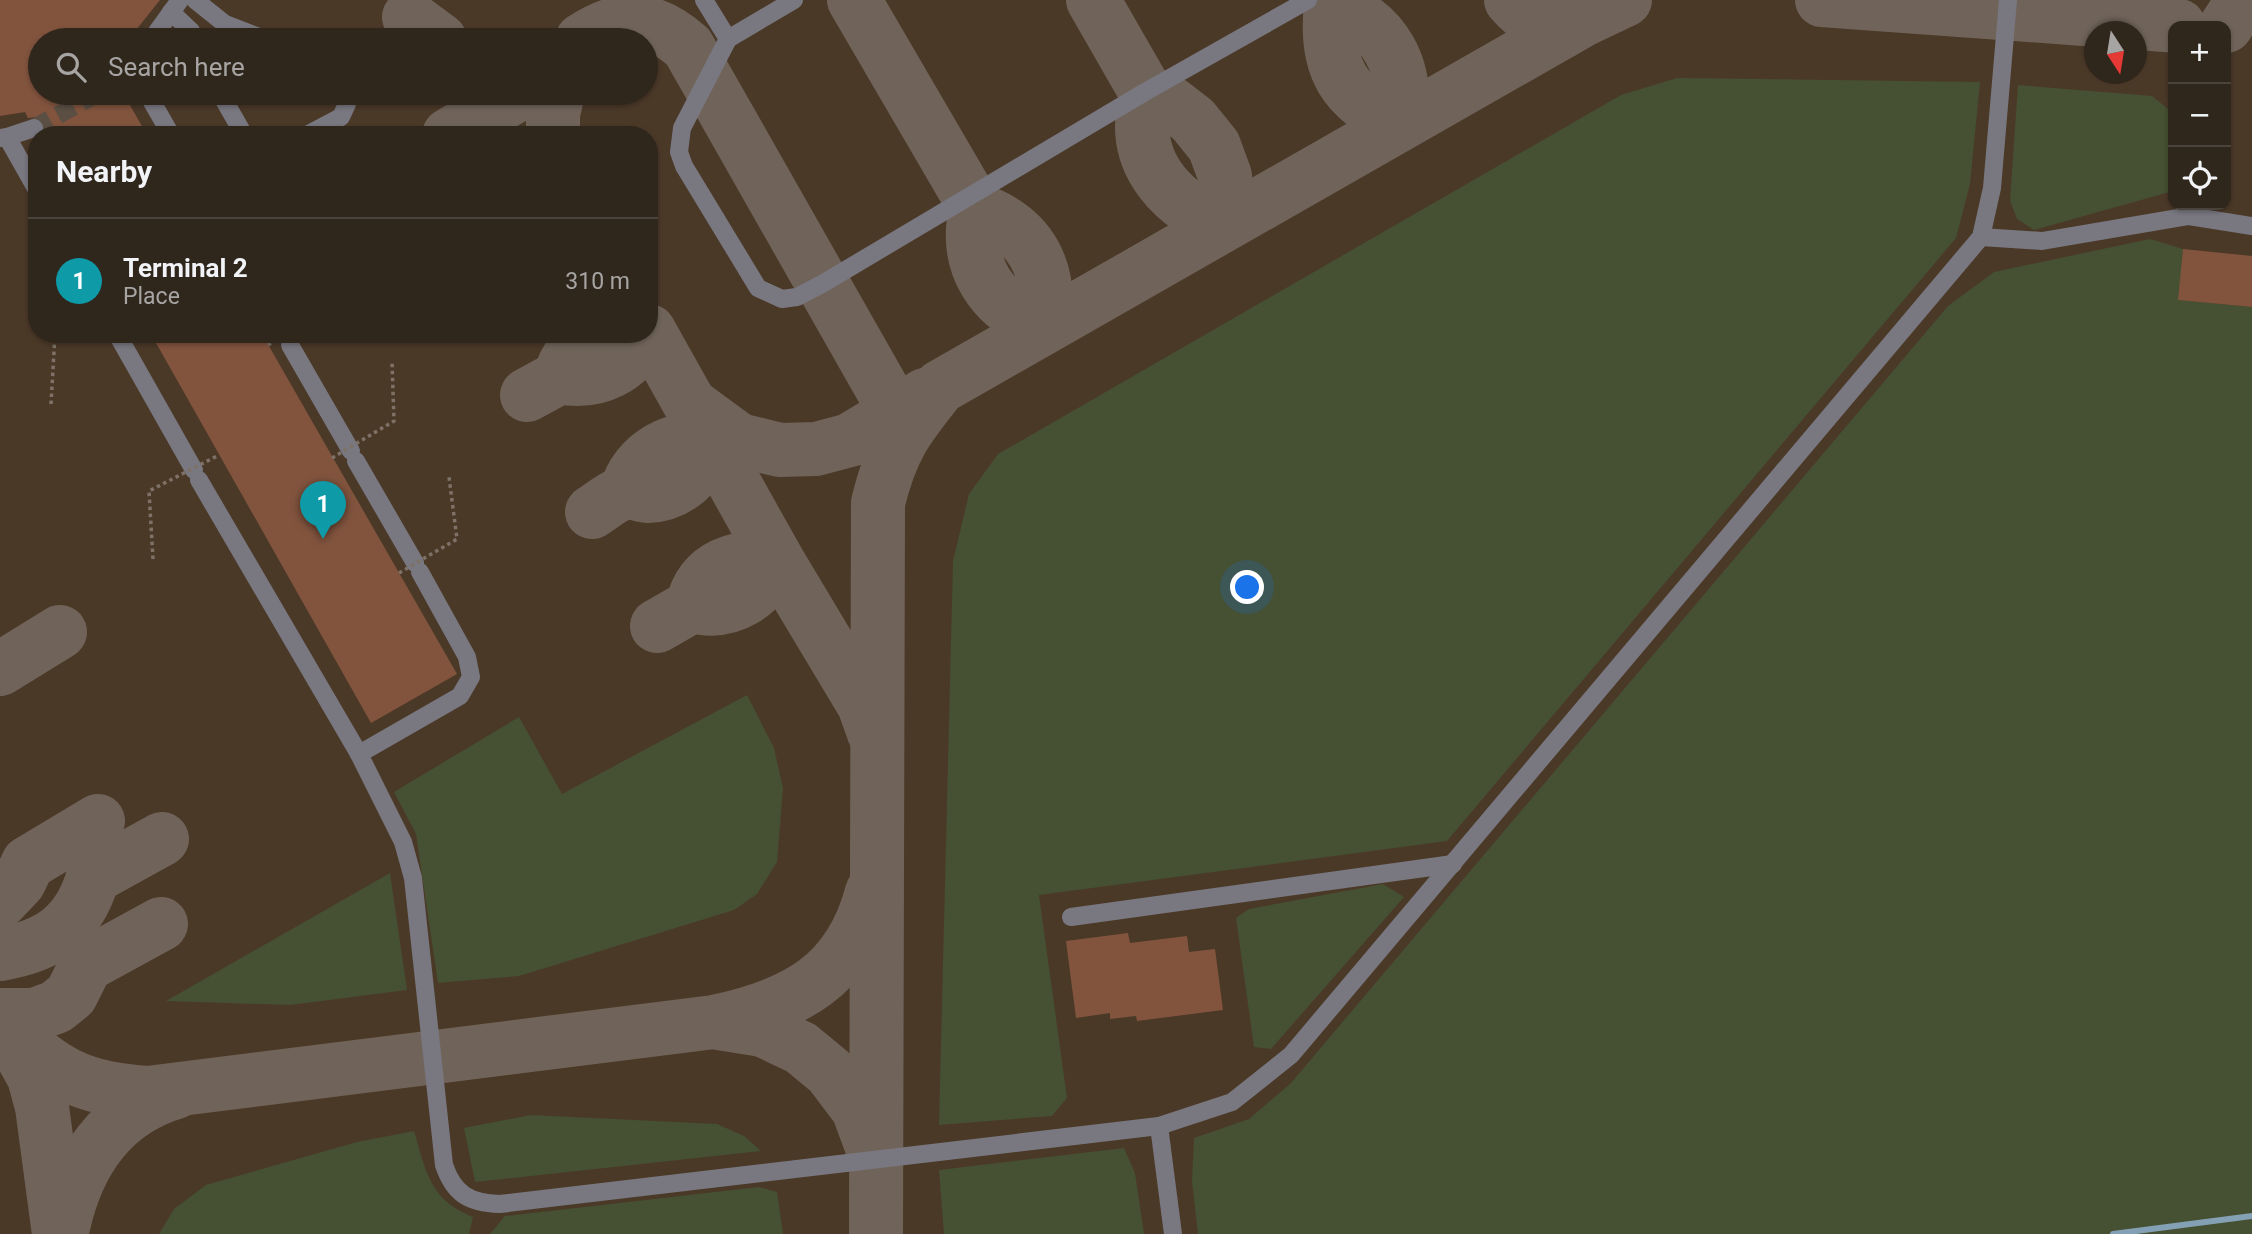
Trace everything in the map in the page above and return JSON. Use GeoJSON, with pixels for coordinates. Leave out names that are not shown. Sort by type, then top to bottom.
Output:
{"type":"FeatureCollection","features":[{"type":"Feature","properties":{"kind":"lane"},"geometry":{"type":"LineString","coordinates":[[195,0],[225,24],[236,28]]}},
{"type":"Feature","properties":{"kind":"lane"},"geometry":{"type":"LineString","coordinates":[[704,0],[728,39]]}},
{"type":"Feature","properties":{"kind":"lane"},"geometry":{"type":"LineString","coordinates":[[794,0],[728,39],[682,128],[679,152],[684,166],[758,288],[782,299],[797,297],[822,284],[1134,99],[1308,0]]}},
{"type":"Feature","properties":{"kind":"lane"},"geometry":{"type":"LineString","coordinates":[[122,343],[359,754],[403,842],[413,878],[444,1165],[450,1182],[462,1196],[480,1203],[500,1204],[1159,1126],[1232,1102],[1291,1055],[1981,237],[1993,188],[2008,0]]}},
{"type":"Feature","properties":{"kind":"lane"},"geometry":{"type":"LineString","coordinates":[[160,28],[176,6],[189,28]]}},
{"type":"Feature","properties":{"kind":"lane"},"geometry":{"type":"LineString","coordinates":[[154,105],[166,126]]}},
{"type":"Feature","properties":{"kind":"lane"},"geometry":{"type":"LineString","coordinates":[[157,109],[160,105]]}},
{"type":"Feature","properties":{"kind":"lane"},"geometry":{"type":"LineString","coordinates":[[227,105],[239,126]]}},
{"type":"Feature","properties":{"kind":"lane"},"geometry":{"type":"LineString","coordinates":[[324,126],[341,117],[347,105]]}},
{"type":"Feature","properties":{"kind":"lane"},"geometry":{"type":"LineString","coordinates":[[28,130],[4,137],[28,176]]}},
{"type":"Feature","properties":{"kind":"lane"},"geometry":{"type":"LineString","coordinates":[[1981,237],[2042,240],[2189,216],[2252,226]]}},
{"type":"Feature","properties":{"kind":"lane"},"geometry":{"type":"LineString","coordinates":[[289,343],[467,657],[471,677],[460,696],[359,754]]}},
{"type":"Feature","properties":{"kind":"lane"},"geometry":{"type":"LineString","coordinates":[[1071,917],[1453,864]]}},
{"type":"Feature","properties":{"kind":"lane"},"geometry":{"type":"LineString","coordinates":[[1159,1126],[1172,1234]]}},
{"type":"Feature","properties":{"kind":"path"},"geometry":{"type":"LineString","coordinates":[[51,404],[54,343]]}},
{"type":"Feature","properties":{"kind":"path"},"geometry":{"type":"LineString","coordinates":[[268,345],[272,343]]}},
{"type":"Feature","properties":{"kind":"path"},"geometry":{"type":"LineString","coordinates":[[332,458],[394,421],[392,362]]}},
{"type":"Feature","properties":{"kind":"path"},"geometry":{"type":"LineString","coordinates":[[153,559],[149,491],[219,455]]}},
{"type":"Feature","properties":{"kind":"path"},"geometry":{"type":"LineString","coordinates":[[399,573],[457,539],[449,477]]}},
{"type":"Feature","properties":{"kind":"shaded area"},"geometry":{"type":"Polygon","coordinates":[[[0,0],[2252,0],[2252,1234],[0,1234],[0,0]]]}},
{"type":"Feature","properties":{"kind":"green space"},"geometry":{"type":"Polygon","coordinates":[[[1677,78],[1980,82],[1970,184],[1956,238],[1447,841],[1039,895],[1067,1098],[1052,1116],[939,1125],[953,561],[969,494],[998,454],[1621,95],[1677,78]]]}},
{"type":"Feature","properties":{"kind":"green space"},"geometry":{"type":"Polygon","coordinates":[[[2018,85],[2152,96],[2168,109],[2168,192],[2034,230],[2017,219],[2010,200],[2018,85]]]}},
{"type":"Feature","properties":{"kind":"green space"},"geometry":{"type":"Polygon","coordinates":[[[2150,239],[2183,249],[2179,300],[2252,307],[2252,1234],[1198,1234],[1192,1182],[1194,1138],[1249,1119],[1291,1083],[1948,306],[1994,272],[2150,239]]]}},
{"type":"Feature","properties":{"kind":"green space"},"geometry":{"type":"Polygon","coordinates":[[[747,695],[774,748],[783,788],[777,862],[757,894],[734,910],[519,976],[438,983],[416,834],[394,792],[519,717],[562,794],[747,695]]]}},
{"type":"Feature","properties":{"kind":"green space"},"geometry":{"type":"Polygon","coordinates":[[[390,873],[407,990],[290,1005],[166,1001],[390,873]]]}},
{"type":"Feature","properties":{"kind":"green space"},"geometry":{"type":"Polygon","coordinates":[[[1383,884],[1404,897],[1271,1049],[1254,1047],[1236,918],[1249,909],[1383,884]]]}},
{"type":"Feature","properties":{"kind":"green space"},"geometry":{"type":"Polygon","coordinates":[[[531,1115],[717,1124],[744,1136],[761,1151],[475,1182],[464,1128],[531,1115]]]}},
{"type":"Feature","properties":{"kind":"green space"},"geometry":{"type":"Polygon","coordinates":[[[414,1131],[432,1183],[447,1202],[473,1217],[469,1234],[159,1234],[174,1209],[206,1185],[357,1142],[414,1131]]]}},
{"type":"Feature","properties":{"kind":"green space"},"geometry":{"type":"Polygon","coordinates":[[[1124,1148],[1135,1173],[1144,1234],[944,1234],[939,1170],[1124,1148]]]}},
{"type":"Feature","properties":{"kind":"green space"},"geometry":{"type":"Polygon","coordinates":[[[759,1187],[777,1192],[783,1234],[490,1234],[505,1216],[759,1187]]]}},
{"type":"Feature","properties":{"kind":"building"},"geometry":{"type":"Polygon","coordinates":[[[0,0],[160,0],[138,28],[28,28],[28,105],[130,105],[142,126],[44,126],[37,117],[28,118],[25,112],[0,116],[0,0]]]}},
{"type":"Feature","properties":{"kind":"building"},"geometry":{"type":"Polygon","coordinates":[[[2183,249],[2252,256],[2252,307],[2178,300],[2183,249]]]}},
{"type":"Feature","properties":{"kind":"building"},"geometry":{"type":"Polygon","coordinates":[[[156,343],[267,343],[457,674],[371,723],[156,343]]]}},
{"type":"Feature","properties":{"kind":"building"},"geometry":{"type":"Polygon","coordinates":[[[1128,933],[1130,943],[1187,936],[1189,952],[1215,949],[1223,1010],[1137,1021],[1136,1016],[1110,1019],[1110,1013],[1076,1018],[1066,941],[1128,933]]]}},
{"type":"Feature","properties":{"kind":"waterway"},"geometry":{"type":"LineString","coordinates":[[2113,1234],[2252,1216]]}},
{"type":"Feature","properties":{"kind":"taxiway"},"geometry":{"type":"LineString","coordinates":[[854,0],[976,209],[1011,227],[1034,253],[1045,286],[1044,326],[1010,308],[996,296],[986,282],[974,249],[976,209]]}},
{"type":"Feature","properties":{"kind":"taxiway"},"geometry":{"type":"LineString","coordinates":[[1093,0],[1147,94],[1171,103],[1193,120],[1214,146],[1225,176],[1227,203],[1221,226],[1184,204],[1157,175],[1143,138],[1147,94]]}},
{"type":"Feature","properties":{"kind":"taxiway"},"geometry":{"type":"LineString","coordinates":[[1328,0],[1331,5],[1366,23],[1390,50],[1401,85],[1400,124],[1365,104],[1342,79],[1331,46],[1331,5]]}},
{"type":"Feature","properties":{"kind":"taxiway"},"geometry":{"type":"LineString","coordinates":[[1511,0],[1534,20],[1562,32],[1564,5]]}},
{"type":"Feature","properties":{"kind":"taxiway"},"geometry":{"type":"LineString","coordinates":[[876,1234],[878,503],[888,468],[901,440],[940,387],[1581,21],[1625,0]]}},
{"type":"Feature","properties":{"kind":"taxiway"},"geometry":{"type":"LineString","coordinates":[[1822,0],[2168,25]]}},
{"type":"Feature","properties":{"kind":"taxiway"},"geometry":{"type":"LineString","coordinates":[[2229,21],[2243,0]]}},
{"type":"Feature","properties":{"kind":"taxiway"},"geometry":{"type":"LineString","coordinates":[[409,17],[424,28]]}},
{"type":"Feature","properties":{"kind":"taxiway"},"geometry":{"type":"LineString","coordinates":[[604,28],[624,22],[650,24],[688,47],[896,413]]}},
{"type":"Feature","properties":{"kind":"taxiway"},"geometry":{"type":"LineString","coordinates":[[464,126],[500,105]]}},
{"type":"Feature","properties":{"kind":"taxiway"},"geometry":{"type":"LineString","coordinates":[[553,126],[555,105]]}},
{"type":"Feature","properties":{"kind":"taxiway"},"geometry":{"type":"LineString","coordinates":[[560,377],[572,352],[581,343]]}},
{"type":"Feature","properties":{"kind":"taxiway"},"geometry":{"type":"LineString","coordinates":[[527,395],[560,377],[587,378],[611,371],[622,365],[642,343]]}},
{"type":"Feature","properties":{"kind":"taxiway"},"geometry":{"type":"LineString","coordinates":[[656,343],[776,558],[864,705],[874,733]]}},
{"type":"Feature","properties":{"kind":"taxiway"},"geometry":{"type":"LineString","coordinates":[[694,407],[739,440],[780,450],[816,449],[850,440],[925,395]]}},
{"type":"Feature","properties":{"kind":"taxiway"},"geometry":{"type":"LineString","coordinates":[[592,512],[622,494],[659,495],[679,486],[696,472],[713,444],[685,441],[659,449],[638,467],[626,492]]}},
{"type":"Feature","properties":{"kind":"taxiway"},"geometry":{"type":"LineString","coordinates":[[657,626],[692,606],[720,608],[744,600],[763,583],[776,558],[748,558],[723,565],[704,580],[692,606]]}},
{"type":"Feature","properties":{"kind":"taxiway"},"geometry":{"type":"LineString","coordinates":[[0,669],[60,632]]}},
{"type":"Feature","properties":{"kind":"taxiway"},"geometry":{"type":"LineString","coordinates":[[0,902],[19,882],[28,863],[98,821]]}},
{"type":"Feature","properties":{"kind":"taxiway"},"geometry":{"type":"LineString","coordinates":[[0,954],[33,945],[60,931],[79,909],[93,877],[162,839]]}},
{"type":"Feature","properties":{"kind":"taxiway"},"geometry":{"type":"LineString","coordinates":[[8,1030],[41,1058],[71,1076],[105,1088],[148,1093],[714,1022],[769,1006],[793,996],[815,982],[833,966],[849,946],[862,921],[872,892]]}},
{"type":"Feature","properties":{"kind":"taxiway"},"geometry":{"type":"LineString","coordinates":[[0,1015],[34,1015],[56,1007],[71,995],[86,965],[161,924]]}},
{"type":"Feature","properties":{"kind":"taxiway"},"geometry":{"type":"LineString","coordinates":[[719,1023],[763,1030],[801,1048],[830,1072],[858,1109],[872,1147]]}},
{"type":"Feature","properties":{"kind":"taxiway"},"geometry":{"type":"LineString","coordinates":[[11,1036],[34,1077],[42,1107],[59,1234]]}},
{"type":"Feature","properties":{"kind":"taxiway"},"geometry":{"type":"LineString","coordinates":[[63,1227],[77,1182],[100,1143],[132,1112],[176,1092]]}},
{"type":"Feature","properties":{"kind":"tunnel"},"geometry":{"type":"LineString","coordinates":[[38,126],[77,105]]}},
{"type":"Feature","properties":{"kind":"place","name":"Terminal 2"},"geometry":{"type":"Point","coordinates":[323,539]}}]}
